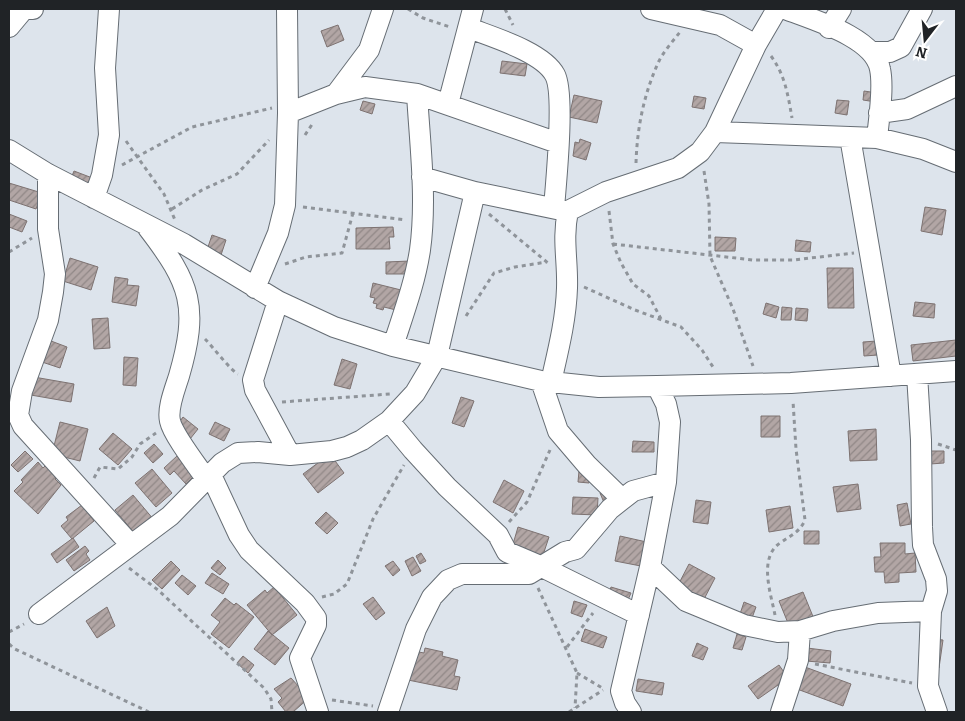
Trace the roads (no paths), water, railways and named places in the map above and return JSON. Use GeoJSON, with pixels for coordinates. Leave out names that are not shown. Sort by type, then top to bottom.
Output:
{"type":"FeatureCollection","features":[{"type":"Feature","properties":{"kind":"street"},"geometry":{"type":"LineString","coordinates":[[9,27],[23,9],[33,9]]}},
{"type":"Feature","properties":{"kind":"street"},"geometry":{"type":"LineString","coordinates":[[94,198],[102,175],[108,148],[109,118],[105,39],[109,9]]}},
{"type":"Feature","properties":{"kind":"street"},"geometry":{"type":"LineString","coordinates":[[259,280],[278,234],[285,205],[288,112],[287,9]]}},
{"type":"Feature","properties":{"kind":"street"},"geometry":{"type":"LineString","coordinates":[[336,94],[369,50],[383,9]]}},
{"type":"Feature","properties":{"kind":"street"},"geometry":{"type":"LineString","coordinates":[[652,9],[690,18],[724,17],[757,43]]}},
{"type":"Feature","properties":{"kind":"street"},"geometry":{"type":"LineString","coordinates":[[422,178],[474,197],[561,210],[606,192],[678,168],[700,152],[715,132],[757,43],[778,9]]}},
{"type":"Feature","properties":{"kind":"street"},"geometry":{"type":"LineString","coordinates":[[785,9],[859,41],[873,52],[880,70],[878,138]]}},
{"type":"Feature","properties":{"kind":"street"},"geometry":{"type":"LineString","coordinates":[[829,28],[840,9]]}},
{"type":"Feature","properties":{"kind":"street"},"geometry":{"type":"LineString","coordinates":[[873,52],[890,52],[901,47],[922,9]]}},
{"type":"Feature","properties":{"kind":"street"},"geometry":{"type":"LineString","coordinates":[[448,104],[470,23],[525,51],[546,65],[555,76],[561,210],[567,282],[564,322],[546,382],[558,431],[587,465],[622,499]]}},
{"type":"Feature","properties":{"kind":"street"},"geometry":{"type":"LineString","coordinates":[[288,112],[336,94],[366,86],[417,94],[504,126],[558,143]]}},
{"type":"Feature","properties":{"kind":"street"},"geometry":{"type":"LineString","coordinates":[[879,113],[908,108],[956,86]]}},
{"type":"Feature","properties":{"kind":"street"},"geometry":{"type":"LineString","coordinates":[[393,346],[407,303],[420,252],[423,222],[417,94]]}},
{"type":"Feature","properties":{"kind":"street"},"geometry":{"type":"LineString","coordinates":[[715,132],[878,138],[922,149],[956,162]]}},
{"type":"Feature","properties":{"kind":"street"},"geometry":{"type":"LineString","coordinates":[[850,137],[891,376]]}},
{"type":"Feature","properties":{"kind":"street"},"geometry":{"type":"LineString","coordinates":[[9,150],[48,174],[145,225],[259,280],[278,301],[334,327],[393,346],[546,382],[599,387],[792,383],[956,371]]}},
{"type":"Feature","properties":{"kind":"street"},"geometry":{"type":"LineString","coordinates":[[48,174],[48,229],[54,258],[53,292],[48,320],[22,391],[18,415],[24,426],[131,545]]}},
{"type":"Feature","properties":{"kind":"street"},"geometry":{"type":"LineString","coordinates":[[40,614],[170,516],[222,463],[238,453],[258,452],[290,455],[347,447],[389,421],[414,393],[437,356],[474,197]]}},
{"type":"Feature","properties":{"kind":"street"},"geometry":{"type":"LineString","coordinates":[[145,225],[180,274],[187,297],[190,321],[188,344],[171,403],[170,421],[209,478],[249,550],[305,603],[316,621],[301,654],[300,664],[316,705]]}},
{"type":"Feature","properties":{"kind":"street"},"geometry":{"type":"LineString","coordinates":[[278,301],[253,380],[255,390],[290,455]]}},
{"type":"Feature","properties":{"kind":"street"},"geometry":{"type":"LineString","coordinates":[[917,374],[921,440],[922,536],[923,545],[936,579],[937,591],[931,611],[928,686],[937,712]]}},
{"type":"Feature","properties":{"kind":"street"},"geometry":{"type":"LineString","coordinates":[[631,712],[624,703],[621,691],[650,567],[666,482],[670,422],[666,404],[656,386]]}},
{"type":"Feature","properties":{"kind":"street"},"geometry":{"type":"LineString","coordinates":[[389,421],[413,450],[498,535],[507,552],[535,570],[604,598],[638,615]]}},
{"type":"Feature","properties":{"kind":"street"},"geometry":{"type":"LineString","coordinates":[[388,710],[416,629],[440,587],[448,580],[462,574],[535,570],[576,548],[622,499],[633,491],[666,482]]}},
{"type":"Feature","properties":{"kind":"street"},"geometry":{"type":"LineString","coordinates":[[650,567],[686,601],[744,625],[778,632],[800,631],[833,621],[878,614],[931,611]]}},
{"type":"Feature","properties":{"kind":"street"},"geometry":{"type":"LineString","coordinates":[[781,712],[798,660],[800,631]]}}]}
